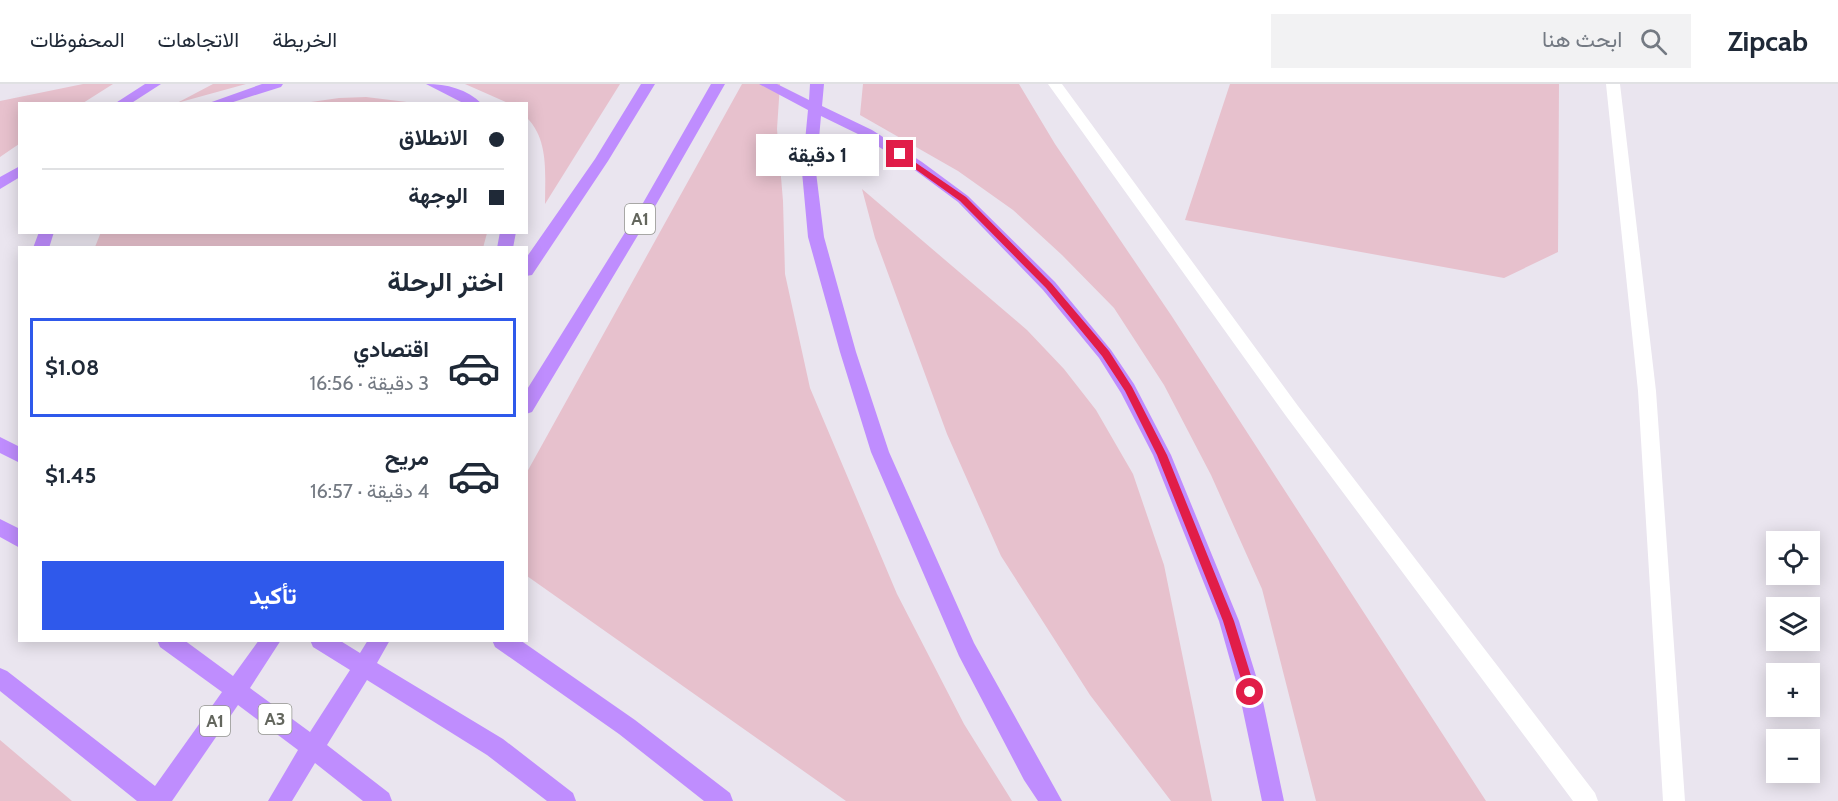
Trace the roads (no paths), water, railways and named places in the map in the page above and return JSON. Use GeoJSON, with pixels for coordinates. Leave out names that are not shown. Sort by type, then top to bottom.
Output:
{"type":"FeatureCollection","features":[{"type":"Feature","properties":{"kind":"highway"},"geometry":{"type":"LineString","coordinates":[[123,102],[154,84]]}},
{"type":"Feature","properties":{"kind":"highway"},"geometry":{"type":"LineString","coordinates":[[218,102],[276,84]]}},
{"type":"Feature","properties":{"kind":"highway"},"geometry":{"type":"LineString","coordinates":[[433,84],[453,91],[472,102]]}},
{"type":"Feature","properties":{"kind":"highway"},"geometry":{"type":"LineString","coordinates":[[528,268],[601,161],[648,84]]}},
{"type":"Feature","properties":{"kind":"highway","name":"A1"},"geometry":{"type":"LineString","coordinates":[[528,403],[646,210],[717,84]]}},
{"type":"Feature","properties":{"kind":"highway"},"geometry":{"type":"LineString","coordinates":[[766,84],[867,133],[917,165],[963,199],[1049,286],[1105,354],[1128,389],[1162,455],[1229,621],[1250,692],[1273,801]]}},
{"type":"Feature","properties":{"kind":"highway"},"geometry":{"type":"LineString","coordinates":[[817,84],[808,172],[816,237],[848,352],[880,452],[898,499],[966,649],[1032,772],[1051,801]]}},
{"type":"Feature","properties":{"kind":"highway"},"geometry":{"type":"LineString","coordinates":[[0,184],[18,171]]}},
{"type":"Feature","properties":{"kind":"highway"},"geometry":{"type":"LineString","coordinates":[[0,444],[18,455]]}},
{"type":"Feature","properties":{"kind":"highway"},"geometry":{"type":"LineString","coordinates":[[0,527],[18,539]]}},
{"type":"Feature","properties":{"kind":"highway","name":"A3"},"geometry":{"type":"LineString","coordinates":[[170,642],[286,727],[381,801]]}},
{"type":"Feature","properties":{"kind":"highway","name":"A1"},"geometry":{"type":"LineString","coordinates":[[157,801],[270,642]]}},
{"type":"Feature","properties":{"kind":"highway"},"geometry":{"type":"LineString","coordinates":[[323,642],[495,747],[565,801]]}},
{"type":"Feature","properties":{"kind":"highway"},"geometry":{"type":"LineString","coordinates":[[279,801],[379,642]]}},
{"type":"Feature","properties":{"kind":"highway"},"geometry":{"type":"LineString","coordinates":[[505,642],[627,727],[722,801]]}},
{"type":"Feature","properties":{"kind":"highway"},"geometry":{"type":"LineString","coordinates":[[0,678],[157,801]]}},
{"type":"Feature","properties":{"kind":"street"},"geometry":{"type":"LineString","coordinates":[[1055,84],[1292,411],[1587,801]]}},
{"type":"Feature","properties":{"kind":"street"},"geometry":{"type":"LineString","coordinates":[[1613,84],[1647,391],[1674,801]]}}]}
